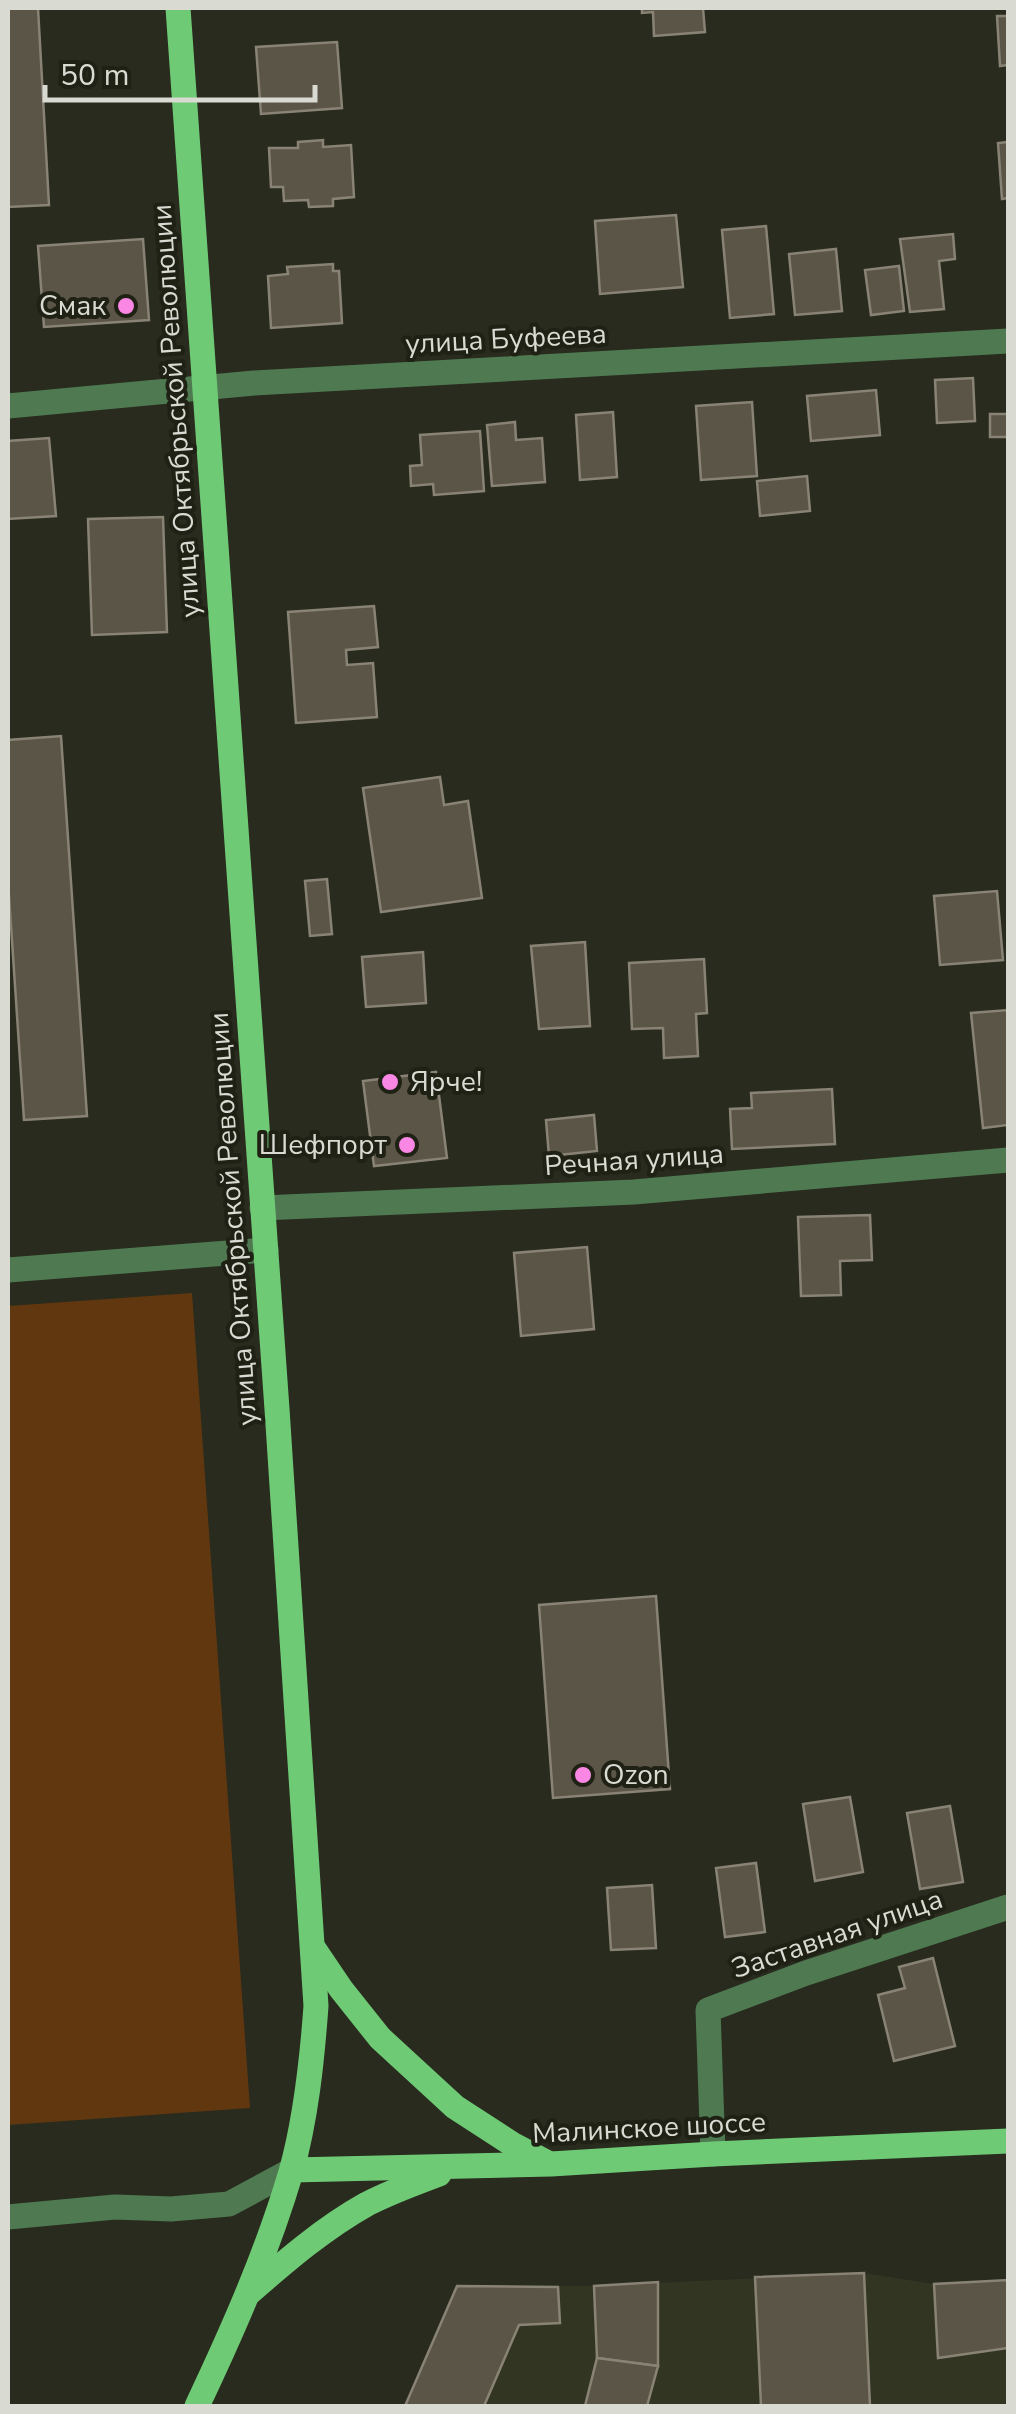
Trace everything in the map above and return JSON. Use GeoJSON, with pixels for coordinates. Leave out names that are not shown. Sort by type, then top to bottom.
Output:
{"type":"FeatureCollection","features":[{"type":"Feature","properties":{"kind":"main road","name":"улица Октябрьской Революции"},"geometry":{"type":"LineString","coordinates":[[178,8],[316,2006],[311,2070],[292,2170],[250,2292],[197,2406]]}},
{"type":"Feature","properties":{"kind":"main road"},"geometry":{"type":"LineString","coordinates":[[314,1948],[380,2038],[456,2107],[551,2164]]}},
{"type":"Feature","properties":{"kind":"main road","name":"Малинское шоссе"},"geometry":{"type":"LineString","coordinates":[[292,2170],[551,2164],[1008,2141]]}},
{"type":"Feature","properties":{"kind":"main road"},"geometry":{"type":"LineString","coordinates":[[250,2292],[296,2252],[368,2204],[458,2166]]}},
{"type":"Feature","properties":{"kind":"street","name":"улица Буфеева"},"geometry":{"type":"LineString","coordinates":[[8,406],[254,383],[1008,341]]}},
{"type":"Feature","properties":{"kind":"street","name":"Речная улица"},"geometry":{"type":"LineString","coordinates":[[262,1208],[634,1192],[1008,1160]]}},
{"type":"Feature","properties":{"kind":"street"},"geometry":{"type":"LineString","coordinates":[[8,1270],[266,1250]]}},
{"type":"Feature","properties":{"kind":"street","name":"Заставная улица"},"geometry":{"type":"LineString","coordinates":[[713,2154],[708,2010],[806,1973],[1008,1907]]}},
{"type":"Feature","properties":{"kind":"street"},"geometry":{"type":"LineString","coordinates":[[8,2217],[115,2207],[171,2209],[229,2204],[292,2170]]}},
{"type":"Feature","properties":{"kind":"shaded area"},"geometry":{"type":"Polygon","coordinates":[[[192,1293],[250,2108],[8,2125],[8,1306],[192,1293]]]}},
{"type":"Feature","properties":{"kind":"shaded area"},"geometry":{"type":"Polygon","coordinates":[[[864,2273],[934,2284],[1008,2280],[1008,2406],[405,2406],[457,2286],[594,2286],[864,2273]]]}},
{"type":"Feature","properties":{"kind":"building"},"geometry":{"type":"Polygon","coordinates":[[[8,8],[38,8],[49,205],[8,207],[8,8]]]}},
{"type":"Feature","properties":{"kind":"building"},"geometry":{"type":"Polygon","coordinates":[[[642,8],[703,8],[705,32],[654,36],[653,12],[642,13],[642,8]]]}},
{"type":"Feature","properties":{"kind":"building"},"geometry":{"type":"Polygon","coordinates":[[[997,16],[1008,16],[1008,65],[1000,66],[997,16]]]}},
{"type":"Feature","properties":{"kind":"building"},"geometry":{"type":"Polygon","coordinates":[[[337,42],[342,108],[261,114],[256,47],[337,42]]]}},
{"type":"Feature","properties":{"kind":"building"},"geometry":{"type":"Polygon","coordinates":[[[323,140],[323,147],[351,145],[354,197],[333,199],[333,206],[309,207],[308,200],[284,201],[283,187],[271,187],[269,148],[298,148],[298,142],[323,140]]]}},
{"type":"Feature","properties":{"kind":"building"},"geometry":{"type":"Polygon","coordinates":[[[1008,142],[1008,198],[1002,199],[998,143],[1008,142]]]}},
{"type":"Feature","properties":{"kind":"building"},"geometry":{"type":"Polygon","coordinates":[[[676,215],[683,287],[600,294],[595,221],[676,215]]]}},
{"type":"Feature","properties":{"kind":"building"},"geometry":{"type":"Polygon","coordinates":[[[766,226],[774,314],[730,318],[722,230],[766,226]]]}},
{"type":"Feature","properties":{"kind":"building"},"geometry":{"type":"Polygon","coordinates":[[[953,234],[955,259],[939,261],[944,309],[910,312],[900,239],[953,234]]]}},
{"type":"Feature","properties":{"kind":"building"},"geometry":{"type":"Polygon","coordinates":[[[143,239],[149,320],[44,327],[38,246],[143,239]]]}},
{"type":"Feature","properties":{"kind":"building"},"geometry":{"type":"Polygon","coordinates":[[[836,249],[842,311],[795,315],[789,254],[836,249]]]}},
{"type":"Feature","properties":{"kind":"building"},"geometry":{"type":"Polygon","coordinates":[[[333,264],[333,271],[339,271],[342,323],[271,328],[268,276],[288,274],[287,267],[333,264]]]}},
{"type":"Feature","properties":{"kind":"building"},"geometry":{"type":"Polygon","coordinates":[[[899,266],[904,311],[871,315],[865,270],[899,266]]]}},
{"type":"Feature","properties":{"kind":"building"},"geometry":{"type":"Polygon","coordinates":[[[973,378],[975,421],[937,423],[935,380],[973,378]]]}},
{"type":"Feature","properties":{"kind":"building"},"geometry":{"type":"Polygon","coordinates":[[[876,390],[880,435],[811,441],[807,396],[876,390]]]}},
{"type":"Feature","properties":{"kind":"building"},"geometry":{"type":"Polygon","coordinates":[[[752,402],[757,476],[701,480],[696,406],[752,402]]]}},
{"type":"Feature","properties":{"kind":"building"},"geometry":{"type":"Polygon","coordinates":[[[613,412],[617,477],[580,480],[576,415],[613,412]]]}},
{"type":"Feature","properties":{"kind":"building"},"geometry":{"type":"Polygon","coordinates":[[[990,414],[1008,414],[1008,437],[990,437],[990,414]]]}},
{"type":"Feature","properties":{"kind":"building"},"geometry":{"type":"Polygon","coordinates":[[[515,422],[516,440],[542,438],[545,482],[492,486],[487,425],[515,422]]]}},
{"type":"Feature","properties":{"kind":"building"},"geometry":{"type":"Polygon","coordinates":[[[480,431],[484,491],[434,495],[433,484],[411,486],[410,466],[422,465],[420,435],[480,431]]]}},
{"type":"Feature","properties":{"kind":"building"},"geometry":{"type":"Polygon","coordinates":[[[49,438],[56,516],[8,519],[8,441],[49,438]]]}},
{"type":"Feature","properties":{"kind":"building"},"geometry":{"type":"Polygon","coordinates":[[[807,476],[810,511],[760,516],[757,481],[807,476]]]}},
{"type":"Feature","properties":{"kind":"building"},"geometry":{"type":"Polygon","coordinates":[[[163,517],[167,632],[92,635],[88,519],[163,517]]]}},
{"type":"Feature","properties":{"kind":"building"},"geometry":{"type":"Polygon","coordinates":[[[374,606],[378,647],[346,650],[347,665],[373,663],[377,717],[296,723],[288,612],[374,606]]]}},
{"type":"Feature","properties":{"kind":"building"},"geometry":{"type":"Polygon","coordinates":[[[61,736],[87,1116],[24,1120],[8,881],[8,740],[61,736]]]}},
{"type":"Feature","properties":{"kind":"building"},"geometry":{"type":"Polygon","coordinates":[[[440,777],[444,805],[468,801],[482,898],[381,912],[363,788],[440,777]]]}},
{"type":"Feature","properties":{"kind":"building"},"geometry":{"type":"Polygon","coordinates":[[[327,879],[332,934],[310,936],[305,881],[327,879]]]}},
{"type":"Feature","properties":{"kind":"building"},"geometry":{"type":"Polygon","coordinates":[[[997,891],[1003,960],[940,965],[934,896],[997,891]]]}},
{"type":"Feature","properties":{"kind":"building"},"geometry":{"type":"Polygon","coordinates":[[[585,942],[590,1026],[539,1029],[531,946],[585,942]]]}},
{"type":"Feature","properties":{"kind":"building"},"geometry":{"type":"Polygon","coordinates":[[[423,952],[426,1003],[366,1007],[362,957],[423,952]]]}},
{"type":"Feature","properties":{"kind":"building"},"geometry":{"type":"Polygon","coordinates":[[[704,959],[707,1013],[696,1014],[698,1056],[664,1058],[663,1028],[632,1029],[629,963],[704,959]]]}},
{"type":"Feature","properties":{"kind":"building"},"geometry":{"type":"Polygon","coordinates":[[[1008,1010],[1008,1125],[983,1128],[971,1013],[1008,1010]]]}},
{"type":"Feature","properties":{"kind":"building"},"geometry":{"type":"Polygon","coordinates":[[[436,1072],[447,1158],[374,1166],[363,1081],[436,1072]]]}},
{"type":"Feature","properties":{"kind":"building"},"geometry":{"type":"Polygon","coordinates":[[[832,1089],[835,1144],[732,1149],[730,1109],[752,1108],[751,1093],[832,1089]]]}},
{"type":"Feature","properties":{"kind":"building"},"geometry":{"type":"Polygon","coordinates":[[[594,1115],[597,1151],[549,1156],[546,1120],[594,1115]]]}},
{"type":"Feature","properties":{"kind":"building"},"geometry":{"type":"Polygon","coordinates":[[[870,1215],[872,1260],[840,1261],[841,1295],[801,1296],[798,1217],[870,1215]]]}},
{"type":"Feature","properties":{"kind":"building"},"geometry":{"type":"Polygon","coordinates":[[[587,1247],[594,1329],[521,1336],[514,1253],[587,1247]]]}},
{"type":"Feature","properties":{"kind":"building"},"geometry":{"type":"Polygon","coordinates":[[[656,1596],[670,1789],[553,1798],[539,1605],[656,1596]]]}},
{"type":"Feature","properties":{"kind":"building"},"geometry":{"type":"Polygon","coordinates":[[[850,1797],[863,1872],[815,1881],[803,1804],[850,1797]]]}},
{"type":"Feature","properties":{"kind":"building"},"geometry":{"type":"Polygon","coordinates":[[[950,1806],[963,1882],[920,1889],[907,1813],[950,1806]]]}},
{"type":"Feature","properties":{"kind":"building"},"geometry":{"type":"Polygon","coordinates":[[[756,1863],[765,1932],[725,1937],[716,1868],[756,1863]]]}},
{"type":"Feature","properties":{"kind":"building"},"geometry":{"type":"Polygon","coordinates":[[[652,1885],[656,1948],[611,1950],[607,1888],[652,1885]]]}},
{"type":"Feature","properties":{"kind":"building"},"geometry":{"type":"Polygon","coordinates":[[[933,1958],[955,2046],[894,2061],[878,1995],[905,1988],[899,1967],[933,1958]]]}},
{"type":"Feature","properties":{"kind":"building"},"geometry":{"type":"Polygon","coordinates":[[[864,2273],[870,2406],[761,2406],[755,2277],[864,2273]]]}},
{"type":"Feature","properties":{"kind":"building"},"geometry":{"type":"Polygon","coordinates":[[[1008,2280],[1008,2348],[938,2358],[934,2284],[1008,2280]]]}},
{"type":"Feature","properties":{"kind":"building"},"geometry":{"type":"Polygon","coordinates":[[[658,2282],[658,2366],[597,2358],[594,2286],[658,2282]]]}},
{"type":"Feature","properties":{"kind":"building"},"geometry":{"type":"Polygon","coordinates":[[[457,2286],[558,2287],[560,2323],[519,2325],[484,2406],[405,2406],[457,2286]]]}},
{"type":"Feature","properties":{"kind":"building"},"geometry":{"type":"Polygon","coordinates":[[[597,2358],[658,2366],[647,2406],[585,2406],[597,2358]]]}},
{"type":"Feature","properties":{"kind":"place","name":"Смак"},"geometry":{"type":"Point","coordinates":[126,306]}},
{"type":"Feature","properties":{"kind":"place","name":"Ярче!"},"geometry":{"type":"Point","coordinates":[390,1082]}},
{"type":"Feature","properties":{"kind":"place","name":"Шефпорт"},"geometry":{"type":"Point","coordinates":[407,1145]}},
{"type":"Feature","properties":{"kind":"place","name":"Ozon"},"geometry":{"type":"Point","coordinates":[583,1775]}}]}
